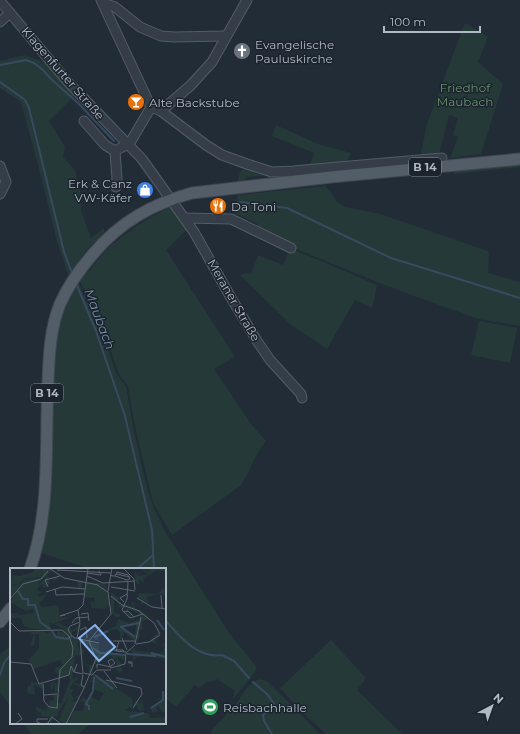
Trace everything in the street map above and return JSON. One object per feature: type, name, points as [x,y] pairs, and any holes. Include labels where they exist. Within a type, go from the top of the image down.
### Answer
[{"type":"main road","name":"B 14","points":[[30,568],[38,545],[44,496],[51,342],[57,312],[78,273],[112,232],[131,219],[170,199],[192,192],[442,165],[520,159]]},
{"type":"main road","points":[[0,622],[10,609]]},
{"type":"street","points":[[161,111],[191,85],[212,62],[247,0]]},
{"type":"street","name":"Klagenfurter Straße","points":[[0,1],[68,82],[142,160],[170,199]]},
{"type":"street","points":[[102,1],[115,7],[140,27],[161,36],[226,36]]},
{"type":"street","points":[[102,1],[151,107],[161,111],[206,145],[222,155],[272,172],[442,158]]},
{"type":"street","points":[[0,22],[10,13]]},
{"type":"street","points":[[115,151],[128,144],[140,127],[151,107]]},
{"type":"street","points":[[84,121],[105,145],[115,151]]},
{"type":"street","points":[[115,151],[117,178],[116,187]]},
{"type":"street","points":[[0,166],[6,182],[0,194]]},
{"type":"street","name":"Meraner Straße","points":[[170,199],[185,218],[207,253],[230,296],[257,341],[270,360],[301,394],[302,398]]},
{"type":"street","points":[[185,218],[231,219],[291,248]]},
{"type":"green space","name":"Friedhof Maubach","points":[[465,23],[488,37],[478,62],[503,84],[481,154],[450,158],[458,137],[453,135],[458,118],[449,115],[439,154],[420,158],[427,124]]},
{"type":"green space","points":[[25,55],[46,63],[74,96],[49,121],[65,147],[63,157],[75,170],[81,194],[81,211],[91,238],[104,228],[104,232],[84,253],[69,277],[56,238],[21,102],[0,88],[0,61]]},
{"type":"green space","points":[[276,125],[318,144],[351,153],[346,164],[309,169],[314,153],[272,136]]},
{"type":"green space","points":[[518,163],[520,167],[454,174],[452,168]]},
{"type":"green space","points":[[247,166],[292,175],[277,177],[272,175],[247,177],[244,180],[238,181],[240,172]]},
{"type":"green space","points":[[325,186],[337,202],[345,207],[380,214],[488,251],[488,273],[520,282],[520,326],[479,319],[377,282],[299,250],[256,229],[258,224],[233,212],[238,195]]},
{"type":"green space","points":[[173,206],[188,228],[166,250],[235,357],[214,369],[251,424],[266,441],[258,452],[240,486],[172,535],[153,503],[134,422],[128,386],[119,374],[92,303],[79,280],[82,275],[90,270],[109,247],[147,219]]},
{"type":"green space","points":[[290,249],[377,285],[372,308],[355,300],[327,349],[290,324],[240,275],[252,272],[258,255],[283,265]]},
{"type":"green space","points":[[78,282],[102,331],[116,373],[126,387],[148,492],[154,509],[166,533],[229,633],[256,666],[254,674],[234,699],[233,697],[235,691],[217,679],[207,682],[199,688],[195,685],[176,707],[167,699],[166,700],[166,568],[87,568],[42,553],[45,532],[55,352],[61,321],[72,291]]},
{"type":"green space","points":[[479,321],[517,328],[510,363],[471,355]]},
{"type":"green space","points":[[331,640],[366,678],[357,690],[402,734],[326,734],[300,710],[280,688]]},
{"type":"green space","points":[[10,647],[10,706],[0,692],[0,654]]},
{"type":"green space","points":[[261,679],[268,682],[320,734],[212,734],[211,731],[234,706],[247,688],[253,682]]},
{"type":"green space","points":[[24,724],[90,724],[78,734],[32,734]]},
{"type":"waterway","points":[[0,65],[26,60],[34,63],[79,104],[114,141]]},
{"type":"waterway","name":"Maubach","points":[[0,82],[25,100],[29,108],[64,252],[72,273]]},
{"type":"waterway","points":[[240,202],[287,208],[391,258],[520,298]]},
{"type":"waterway","name":"Maubach","points":[[76,283],[96,331],[125,416],[152,530],[154,568]]},
{"type":"waterway","name":"Maubach","points":[[138,568],[152,556]]},
{"type":"waterway","points":[[166,621],[183,640],[197,650],[205,654],[222,655],[234,661],[249,678]]},
{"type":"waterway","name":"Maubach","points":[[0,675],[4,663],[10,655]]},
{"type":"waterway","points":[[253,682],[268,695],[274,704],[272,708],[263,715],[264,721],[272,734]]},
{"type":"place","name":"Evangelische Pauluskirche","points":[[242,51]]},
{"type":"place","name":"Alte Backstube","points":[[136,102]]},
{"type":"place","name":"Erk & Canz VW-Käfer","points":[[145,190]]},
{"type":"place","name":"Da Toni","points":[[218,206]]},
{"type":"place","name":"Reisbachhalle","points":[[210,707]]}]
